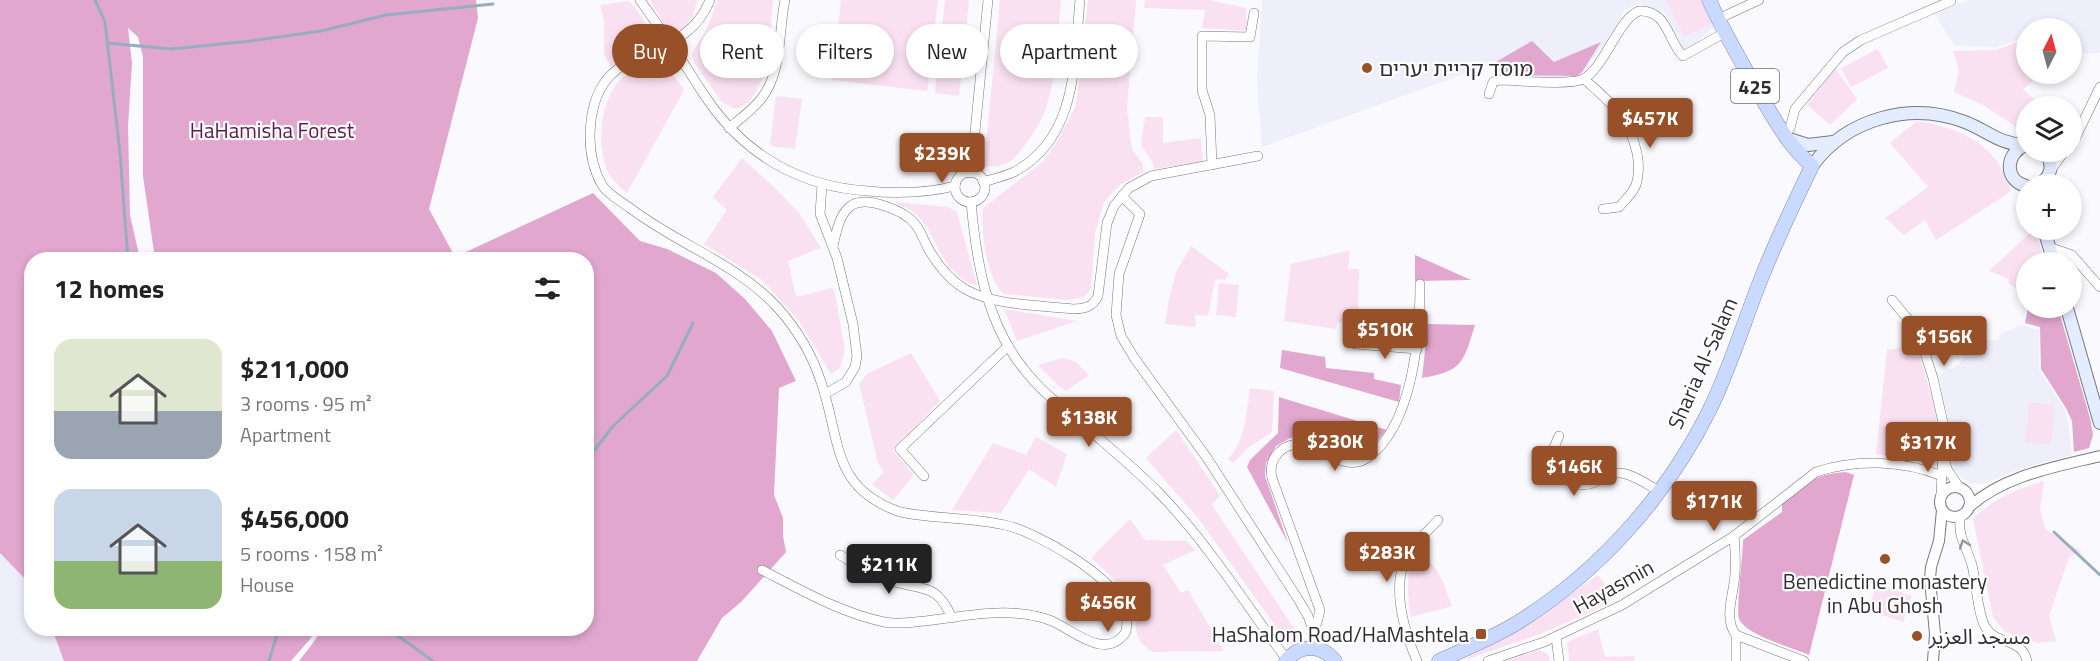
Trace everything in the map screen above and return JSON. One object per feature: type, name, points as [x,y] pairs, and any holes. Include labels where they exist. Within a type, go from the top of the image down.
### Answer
[{"type":"main road","name":"425","points":[[1709,0],[1724,33],[1784,137],[1794,150],[1812,166]]},
{"type":"main road","name":"Sharia Al-Salam","points":[[1439,661],[1515,623],[1575,581],[1618,540],[1659,491],[1685,453],[1710,408],[1763,273],[1812,166],[1834,142],[1869,122],[1913,112],[1943,115],[1966,123],[2001,142],[2016,144]]},
{"type":"main road","name":"Sharia Al-Salam","points":[[1982,131],[2004,156],[2016,180]]},
{"type":"main road","points":[[1784,137],[1792,142],[1808,145],[1834,142]]},
{"type":"main road","points":[[2009,165],[2013,153],[2016,151]]},
{"type":"main road","points":[[2047,240],[2051,252]]},
{"type":"main road","points":[[2070,318],[2100,423]]},
{"type":"main road","points":[[1286,660],[1293,653],[1302,649],[1320,649],[1328,653],[1335,661]]},
{"type":"street","points":[[640,0],[658,24]]},
{"type":"street","points":[[688,32],[702,18],[710,0]]},
{"type":"street","points":[[729,128],[752,108],[768,89],[778,60],[781,21],[786,0]]},
{"type":"street","points":[[969,172],[988,0]]},
{"type":"street","points":[[983,182],[1013,172],[1025,164],[1047,144],[1064,118],[1070,93],[1080,0]]},
{"type":"street","points":[[1718,19],[1759,0]]},
{"type":"street","points":[[1784,137],[1790,128],[1795,109],[1843,51],[1861,40],[1951,1]]},
{"type":"street","points":[[1489,94],[1493,82],[1499,80],[1572,82],[1584,79],[1605,54],[1628,18],[1639,11],[1654,13],[1662,19],[1683,56],[1724,33]]},
{"type":"street","points":[[1212,165],[1210,115],[1202,90],[1203,36],[1250,37],[1254,13]]},
{"type":"street","points":[[688,69],[729,128],[752,149],[776,166],[801,178],[855,190],[884,193],[913,193],[955,186]]},
{"type":"street","points":[[612,74],[599,92],[592,121],[591,137],[596,169],[603,186],[656,228],[725,266],[761,292],[790,323],[813,361],[825,394],[841,460],[852,479],[869,498],[900,512],[920,516],[992,522],[1022,530],[1039,538],[1076,559],[1107,584],[1119,597],[1125,609],[1126,632],[1117,645],[1106,647],[1094,646],[1051,620],[1032,615],[997,613],[903,623],[886,622],[822,601],[762,570]]},
{"type":"street","points":[[1584,79],[1618,110],[1627,123],[1638,158],[1636,186],[1630,195],[1619,207],[1603,208]]},
{"type":"street","points":[[2082,124],[2100,87]]},
{"type":"street","points":[[833,246],[839,224],[852,205],[880,204],[897,210],[915,224],[929,250],[951,279],[966,290],[988,299],[1083,309],[1093,304],[1099,293],[1107,223],[1114,206],[1122,196],[1136,184],[1151,176],[1258,156]]},
{"type":"street","points":[[969,172],[978,175],[983,182],[982,195],[977,200],[970,202],[960,198],[956,193],[955,186],[959,177],[969,172]]},
{"type":"street","points":[[822,184],[820,214],[833,246],[853,324],[857,356],[855,367],[846,382],[825,394]]},
{"type":"street","points":[[1122,196],[1140,214],[1119,274],[1116,315],[1121,336],[1206,458],[1299,599],[1320,649]]},
{"type":"street","points":[[970,202],[976,248],[988,299],[1008,346],[1022,367],[1038,385],[1137,471],[1168,503],[1190,528],[1286,660]]},
{"type":"street","points":[[2049,247],[2072,255],[2100,287]]},
{"type":"street","points":[[1312,627],[1317,623],[1320,610],[1270,469],[1279,452],[1288,446],[1302,443],[1352,463],[1365,459],[1388,435],[1399,416],[1417,349],[1420,284]]},
{"type":"street","points":[[1892,300],[1918,331],[1924,347],[1943,419],[1940,505],[1945,514],[1958,517]]},
{"type":"street","points":[[1355,344],[1417,349]]},
{"type":"street","points":[[924,476],[900,449],[1008,346]]},
{"type":"street","points":[[1559,436],[1551,457],[1551,464],[1555,471],[1566,479],[1581,485],[1589,484],[1619,472],[1659,491]]},
{"type":"street","points":[[1943,452],[1947,469],[1970,500],[1969,507]]},
{"type":"street","points":[[1941,495],[1947,489],[1983,490],[1998,487],[2032,473],[2100,456]]},
{"type":"street","name":"Hayasmin","points":[[1488,661],[1556,636],[1622,605],[1734,536],[1816,472],[1827,468],[1888,463],[1942,476]]},
{"type":"street","points":[[1933,661],[1935,624],[1930,579],[1931,567],[1939,542],[1944,531],[1958,517],[1998,487]]},
{"type":"street","points":[[1939,542],[1942,510]]},
{"type":"street","points":[[1958,517],[1985,628],[1999,639],[2020,648],[2026,655],[2027,661]]},
{"type":"street","points":[[1417,661],[1405,632],[1401,613],[1401,580],[1405,561],[1412,548],[1438,520]]},
{"type":"street","points":[[1734,536],[1736,573],[1730,623],[1736,634],[1736,661]]},
{"type":"street","points":[[840,555],[878,576],[929,590],[942,599],[952,618]]},
{"type":"street","points":[[1736,634],[1803,661]]},
{"type":"street","points":[[1556,636],[1559,661]]},
{"type":"shaded area","points":[[650,0],[697,0],[693,17],[687,24],[663,22]]},
{"type":"shaded area","points":[[718,0],[773,0],[771,24],[709,24]]},
{"type":"shaded area","points":[[841,0],[938,0],[935,24],[906,24],[906,78],[929,78],[927,91],[832,80],[832,78],[894,78],[894,24],[838,24]]},
{"type":"shaded area","points":[[945,0],[969,0],[967,24],[943,24]]},
{"type":"shaded area","points":[[1000,0],[1061,0],[1059,24],[1000,24],[1000,78],[1053,78],[1043,117],[1020,152],[1004,164],[984,166]]},
{"type":"shaded area","points":[[1088,0],[1136,0],[1134,24],[1085,24]]},
{"type":"shaded area","points":[[1145,0],[1209,0],[1246,8],[1247,31],[1202,28],[1205,10],[1144,8]]},
{"type":"shaded area","name":"מוסד קריית יערים","points":[[1262,0],[1705,0],[1717,24],[1688,50],[1684,49],[1664,12],[1638,4],[1624,10],[1618,28],[1578,78],[1501,76],[1492,61],[1450,79],[1262,147],[1257,83]]},
{"type":"shaded area","points":[[1666,0],[1702,0],[1714,22],[1684,37]]},
{"type":"shaded area","points":[[1970,0],[2100,0],[2100,51],[2082,53],[2082,18],[2016,18],[2016,40],[1997,47],[1955,46],[1934,13]]},
{"type":"shaded area","points":[[629,1],[646,24],[612,24],[611,67],[604,54],[604,21],[600,5]]},
{"type":"shaded area","points":[[700,40],[700,71],[692,56]]},
{"type":"shaded area","points":[[2016,43],[2016,84],[2029,84],[2023,89],[2030,96],[2016,96],[2016,127],[1983,105],[1954,92],[1959,71],[1953,51],[1996,50]]},
{"type":"shaded area","points":[[1878,49],[1888,68],[1851,87],[1841,68]]},
{"type":"shaded area","points":[[1835,68],[1857,99],[1830,125],[1807,105]]},
{"type":"shaded area","points":[[622,78],[675,78],[684,90],[627,193],[608,172],[601,137],[604,111],[613,89]]},
{"type":"shaded area","points":[[705,78],[762,78],[755,93],[746,103],[734,109],[722,102]]},
{"type":"shaded area","points":[[936,78],[961,78],[959,96],[935,93]]},
{"type":"shaded area","points":[[1079,78],[1130,78],[1127,108],[1132,149],[1143,164],[1143,172],[1120,185],[1104,202],[1095,233],[1091,289],[1084,297],[1069,300],[1004,294],[993,277],[986,254],[983,208],[1044,161],[1061,135],[1076,105]]},
{"type":"shaded area","points":[[776,96],[802,99],[795,149],[770,146]]},
{"type":"shaded area","points":[[1145,117],[1163,117],[1163,143],[1201,138],[1203,162],[1154,169],[1153,163],[1141,145]]},
{"type":"shaded area","points":[[1917,121],[1950,129],[1979,144],[1998,163],[2011,189],[2007,194],[1936,240],[1925,220],[1904,235],[1885,218],[1928,187],[1890,143]]},
{"type":"shaded area","points":[[742,158],[799,213],[821,248],[788,261],[796,297],[832,288],[835,294],[845,350],[840,368],[831,374],[799,321],[762,280],[704,244],[727,210],[713,197]]},
{"type":"shaded area","points":[[894,202],[948,207],[957,212],[977,285],[966,281],[949,266],[918,216]]},
{"type":"shaded area","points":[[2022,240],[2038,240],[2042,252],[2016,252],[2016,288],[2008,283],[2009,279],[1989,271]]},
{"type":"shaded area","points":[[1191,246],[1229,274],[1225,280],[1215,279],[1208,316],[1195,315],[1196,327],[1165,324],[1176,272]]},
{"type":"shaded area","points":[[1350,250],[1348,269],[1359,269],[1358,325],[1337,322],[1336,329],[1284,321],[1291,264]]},
{"type":"shaded area","points":[[1219,283],[1239,285],[1236,317],[1216,315]]},
{"type":"shaded area","points":[[1004,309],[1077,321],[1017,341]]},
{"type":"shaded area","points":[[2021,325],[2039,330],[2039,370],[2064,408],[2072,455],[2029,466],[1982,484],[1971,483],[1955,470],[1949,423],[1938,375],[1959,365],[1967,350],[1986,340],[1997,340],[2001,334]]},
{"type":"shaded area","points":[[1917,346],[1938,427],[1935,466],[1910,458],[1876,454],[1887,350]]},
{"type":"shaded area","points":[[911,353],[940,401],[893,451],[914,475],[893,500],[872,484],[884,472],[878,463],[859,384],[867,374]]},
{"type":"shaded area","points":[[1063,358],[1075,361],[1089,375],[1066,391],[1038,365]]},
{"type":"shaded area","points":[[1250,388],[1274,391],[1272,432],[1249,447],[1233,463],[1228,459],[1242,435]]},
{"type":"shaded area","points":[[2029,402],[2055,405],[2051,445],[2025,442]]},
{"type":"shaded area","points":[[1176,430],[1220,495],[1212,505],[1297,633],[1297,644],[1292,645],[1280,632],[1198,518],[1146,458]]},
{"type":"shaded area","points":[[1036,437],[1067,454],[1056,487],[1029,469],[1001,513],[952,510],[993,443],[1026,455]]},
{"type":"shaded area","points":[[2044,481],[2040,510],[2046,530],[2082,552],[2069,557],[2049,616],[2056,641],[2038,643],[2004,631],[1993,617],[1973,519],[2006,496]]},
{"type":"shaded area","points":[[1130,519],[1145,540],[1187,541],[1195,550],[1163,565],[1181,593],[1188,590],[1224,651],[1152,652],[1140,641],[1134,611],[1128,596],[1114,579],[1091,558]]},
{"type":"shaded area","points":[[1416,552],[1436,569],[1452,606],[1411,617],[1408,584],[1412,560]]},
{"type":"shaded area","points":[[0,553],[24,578],[24,636],[55,636],[64,661],[0,661]]},
{"type":"shaded area","points":[[1598,575],[1615,597],[1595,610],[1540,634],[1462,661],[1531,621]]},
{"type":"shaded area","points":[[1877,583],[1912,596],[1903,622],[1868,610]]},
{"type":"shaded area","points":[[1598,629],[1605,657],[1634,656],[1635,661],[1569,661],[1567,642]]},
{"type":"shaded area","points":[[1539,650],[1548,654],[1550,661],[1507,661]]},
{"type":"green space","name":"HaHamisha Forest","points":[[0,0],[476,0],[478,18],[429,209],[452,252],[154,252],[143,176],[143,57],[138,37],[128,28],[132,63],[128,126],[130,215],[138,252],[24,252],[24,578],[0,553]]},
{"type":"green space","points":[[1532,41],[1554,62],[1601,42],[1577,76],[1501,75],[1494,63]]},
{"type":"green space","name":"HaHamisha Forest","points":[[593,193],[640,241],[667,249],[716,273],[745,299],[772,331],[796,381],[779,388],[774,495],[783,518],[786,552],[741,602],[722,618],[697,661],[299,661],[318,636],[594,636],[594,252],[466,252]]},
{"type":"green space","points":[[1415,255],[1471,280],[1415,281]]},
{"type":"green space","points":[[2026,318],[2061,318],[2090,418],[2093,435],[2089,448],[2074,452],[2072,421],[2041,369],[2040,327],[2025,323]]},
{"type":"green space","points":[[1428,324],[1475,325],[1464,357],[1454,368],[1422,378]]},
{"type":"green space","points":[[1282,350],[1325,357],[1326,368],[1374,373],[1374,379],[1401,385],[1399,402],[1280,368]]},
{"type":"green space","points":[[1279,397],[1387,430],[1365,453],[1357,457],[1346,455],[1304,435],[1290,438],[1276,446],[1266,463],[1265,476],[1288,543],[1247,467],[1250,460],[1278,433]]},
{"type":"green space","points":[[1846,472],[1854,475],[1809,655],[1760,636],[1743,625],[1739,619],[1743,540],[1782,512],[1782,504],[1811,481],[1825,475]]},
{"type":"green space","points":[[55,636],[312,636],[291,661],[64,661]]},
{"type":"waterway","points":[[95,0],[105,22],[120,153],[127,252]]},
{"type":"waterway","points":[[107,43],[171,49],[251,41],[321,31],[386,15],[493,4]]},
{"type":"waterway","points":[[594,451],[613,426],[667,376],[693,323]]},
{"type":"waterway","points":[[2054,532],[2100,575]]},
{"type":"waterway","points":[[269,661],[277,636]]},
{"type":"waterway","points":[[398,636],[433,661]]},
{"type":"place","name":"מוסד קריית יערים","points":[[1367,68]]},
{"type":"place","name":"Benedictine monastery in Abu Ghosh","points":[[1885,559]]},
{"type":"place","name":"HaShalom Road/HaMashtela","points":[[1481,634]]},
{"type":"place","name":"مسجد العزير","points":[[1917,636]]}]
